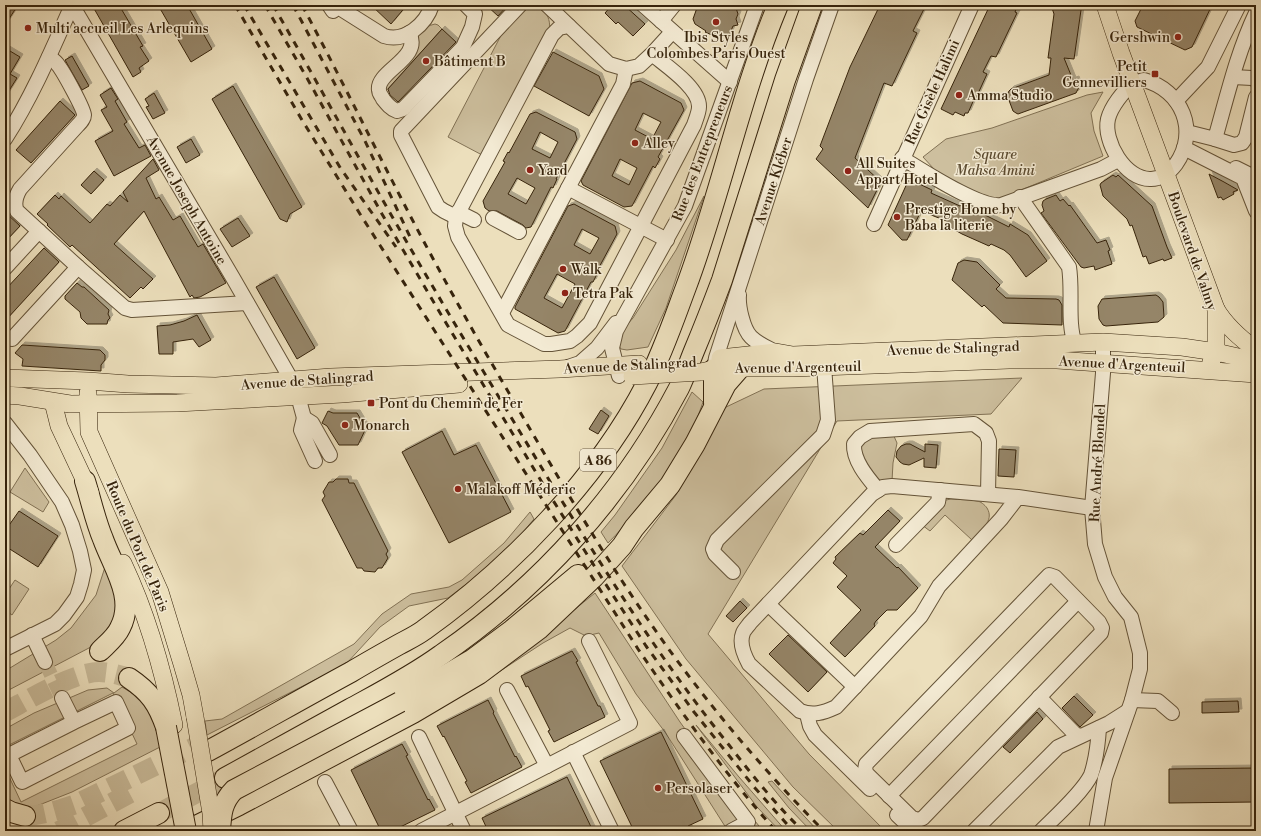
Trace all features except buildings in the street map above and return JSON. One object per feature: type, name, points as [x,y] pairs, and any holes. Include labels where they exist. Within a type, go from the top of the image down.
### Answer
[{"type":"highway","name":"A 86","points":[[214,744],[422,632],[480,586],[538,532],[573,494],[627,418],[647,383],[664,345],[687,285],[754,70],[778,5]]},
{"type":"highway","name":"A 86","points":[[225,778],[405,679],[480,627],[515,597],[584,528],[616,489],[653,434],[679,387],[722,280],[785,80],[812,5]]},
{"type":"highway","points":[[709,365],[714,405]]},
{"type":"highway","points":[[129,678],[138,684],[155,701],[170,726],[186,831],[413,713],[479,674],[539,629],[594,577],[622,546],[634,528],[670,485],[695,444],[726,384],[740,368]]},
{"type":"highway","points":[[85,481],[102,538],[126,595],[126,607],[120,628],[114,638],[100,651]]},
{"type":"highway","points":[[403,701],[468,654],[502,626],[535,595],[569,559],[584,528]]},
{"type":"highway","points":[[220,831],[222,810],[227,797],[234,790],[403,701],[473,659],[512,630],[634,528]]},
{"type":"highway","points":[[5,809],[25,816]]},
{"type":"highway","points":[[124,831],[158,813]]},
{"type":"main road","points":[[1105,5],[1133,84]]},
{"type":"main road","name":"Boulevard de Valmy","points":[[1133,84],[1216,309],[1216,352],[1207,370]]},
{"type":"main road","points":[[1216,309],[1223,320],[1241,340],[1253,364]]},
{"type":"main road","name":"Avenue de Stalingrad","points":[[5,395],[70,404],[177,403],[508,382],[627,370],[709,365],[776,352],[793,355],[1103,342],[1182,347],[1216,352],[1253,364]]},
{"type":"main road","name":"Avenue d'Argenteuil","points":[[709,365],[740,368],[1009,360],[1057,360],[1207,370],[1253,364]]},
{"type":"main road","name":"Avenue de Stalingrad","points":[[5,378],[128,384],[216,386],[331,377],[560,369],[627,370]]},
{"type":"main road","points":[[53,402],[58,394],[88,381]]},
{"type":"main road","name":"Route du Port de Paris","points":[[88,381],[89,432],[160,592],[182,664],[195,717],[211,813],[212,831]]},
{"type":"main road","name":"Route du Port de Paris","points":[[53,402],[59,426],[128,574],[148,626],[165,682],[170,726]]},
{"type":"street","points":[[5,139],[23,110],[72,5]]},
{"type":"street","name":"Avenue Joseph Antoine","points":[[72,5],[292,381],[304,418]]},
{"type":"street","points":[[331,8],[338,7],[373,30],[390,38],[409,33],[426,18],[432,5]]},
{"type":"street","points":[[409,33],[412,42],[409,52],[389,73],[379,88],[380,93],[386,102],[396,111],[403,109],[463,47],[472,27],[475,14],[466,5]]},
{"type":"street","points":[[474,220],[457,214],[444,212],[438,207],[401,135],[401,131],[520,5]]},
{"type":"street","points":[[547,5],[609,64],[626,69],[639,66],[672,32]]},
{"type":"street","points":[[643,5],[730,82]]},
{"type":"street","points":[[661,21],[674,5]]},
{"type":"street","name":"Rue des Entrepreneurs","points":[[627,370],[612,348],[616,331],[685,206],[757,5]]},
{"type":"street","name":"Avenue Kléber","points":[[709,365],[739,286],[806,79],[832,5]]},
{"type":"street","name":"Rue Gisèle Halimi","points":[[874,224],[902,158],[972,5]]},
{"type":"street","points":[[1176,100],[1208,67],[1239,5]]},
{"type":"street","points":[[1215,139],[1231,82],[1249,28],[1256,13]]},
{"type":"street","points":[[569,26],[559,28],[552,35],[457,214],[455,226],[458,237],[508,325],[544,344],[570,341],[578,336],[590,323],[694,125],[700,106],[697,96],[683,80],[652,54]]},
{"type":"street","points":[[49,57],[60,67],[82,107],[84,114],[82,121],[22,186],[15,203],[17,210],[122,306],[132,310],[247,303]]},
{"type":"street","points":[[502,313],[623,84],[626,69]]},
{"type":"street","points":[[1231,82],[1252,78],[1256,80]]},
{"type":"street","points":[[1144,80],[1154,83],[1166,90],[1176,100],[1182,111],[1190,151],[1180,158],[1166,174],[1151,179],[1136,176],[1118,160],[1107,130],[1108,120],[1113,107],[1133,84],[1144,80]]},
{"type":"street","points":[[1187,132],[1234,145],[1242,143],[1246,137],[1256,97]]},
{"type":"street","points":[[1190,151],[1211,157],[1256,178]]},
{"type":"street","points":[[1190,151],[1243,178],[1256,211]]},
{"type":"street","points":[[902,158],[938,180],[990,205],[1001,205],[1101,169],[1118,160]]},
{"type":"street","points":[[568,188],[667,240]]},
{"type":"street","points":[[1020,197],[1069,268],[1071,281],[1072,334],[1075,344]]},
{"type":"street","points":[[493,218],[519,232]]},
{"type":"street","points":[[5,268],[39,231]]},
{"type":"street","points":[[12,339],[78,267]]},
{"type":"street","points":[[739,286],[738,304],[749,334],[760,344],[776,352]]},
{"type":"street","name":"Rue des Entrepreneurs","points":[[560,369],[580,363],[597,348],[635,297]]},
{"type":"street","name":"Rue André Blondel","points":[[1096,831],[1105,778],[1130,706],[1140,670],[1138,646],[1131,618],[1115,597],[1105,578],[1095,544],[1092,508],[1104,362],[1103,342]]},
{"type":"street","points":[[733,572],[712,549],[717,540],[823,435],[828,420],[824,366]]},
{"type":"street","points":[[315,461],[301,430],[304,418],[312,423],[330,455]]},
{"type":"street","points":[[5,423],[30,455],[62,502],[78,544],[84,570],[82,584],[72,607],[55,624],[5,649]]},
{"type":"street","points":[[878,490],[868,478],[855,454],[854,444],[863,434],[870,431],[974,424],[986,433],[989,441],[988,494]]},
{"type":"street","points":[[1018,497],[1001,519],[939,586],[921,616],[836,707],[816,714],[807,714],[800,711],[749,664],[744,656],[742,646],[743,633],[750,623],[872,494],[883,487],[892,486],[1018,497],[1092,508]]},
{"type":"street","points":[[896,545],[938,502],[940,490]]},
{"type":"street","points":[[1049,575],[1055,577],[1100,622],[1102,628],[1101,633],[1039,698],[923,818],[918,820],[912,818],[867,774],[865,770],[866,764],[1049,575]]},
{"type":"street","points":[[889,796],[1078,601]]},
{"type":"street","points":[[768,604],[854,687]]},
{"type":"street","points":[[32,635],[45,662]]},
{"type":"street","points":[[421,831],[630,723],[589,641]]},
{"type":"street","points":[[507,690],[547,766]]},
{"type":"street","points":[[62,698],[74,722]]},
{"type":"street","points":[[1039,698],[1076,734],[1080,736]]},
{"type":"street","points":[[974,831],[1058,746],[1104,726],[1130,706],[1158,701],[1172,714]]},
{"type":"street","points":[[116,702],[128,728],[22,782],[9,755],[74,722],[116,702]]},
{"type":"street","points":[[807,714],[810,726],[815,735],[914,831]]},
{"type":"street","points":[[1041,831],[1085,785],[1091,774],[1097,747],[1104,726]]},
{"type":"street","points":[[684,736],[751,826],[731,831]]},
{"type":"street","points":[[419,737],[464,831]]},
{"type":"street","points":[[573,752],[612,831]]},
{"type":"street","points":[[325,782],[351,831]]},
{"type":"green space","points":[[525,6],[538,8],[546,13],[550,28],[549,35],[484,156],[448,137],[509,20]]},
{"type":"green space","points":[[435,24],[442,29],[384,93],[397,106],[410,93],[411,94],[400,108],[396,109],[388,103],[384,97],[382,89],[383,84],[389,75],[407,60],[411,54],[417,34],[426,27]]},
{"type":"green space","name":"Square Mahsa Amini","points":[[1103,92],[1091,113],[1094,131],[1103,156],[995,201],[944,180],[923,157],[946,139],[992,128],[1087,95]]},
{"type":"green space","points":[[704,196],[666,308],[648,347],[627,350],[621,349],[617,343],[619,334],[633,318],[676,250]]},
{"type":"green space","points":[[1022,378],[991,414],[837,421],[708,634],[809,754],[885,831],[838,831],[793,787],[686,659],[622,566],[676,495],[724,408],[764,389]]},
{"type":"green space","points":[[692,392],[703,402],[686,442],[663,478],[637,512],[608,543],[601,532],[615,515],[662,448]]},
{"type":"green space","points":[[893,434],[897,443],[893,463],[892,481],[879,480],[866,464],[861,448],[862,444],[868,436]]},
{"type":"green space","points":[[25,468],[49,502],[43,512],[10,492]]},
{"type":"green space","points":[[946,500],[978,501],[987,508],[989,517],[986,526],[972,540],[945,515],[930,531],[922,525]]},
{"type":"green space","points":[[530,512],[534,519],[502,557],[448,598],[409,606],[380,627],[346,664],[207,735],[205,721],[222,719],[354,644],[382,614],[411,594],[449,587],[462,580],[504,543]]},
{"type":"green space","points":[[106,564],[122,602],[108,638],[5,692],[5,671],[56,640],[71,628],[96,595]]},
{"type":"green space","points":[[15,580],[29,589],[12,615],[5,610],[5,595]]},
{"type":"green space","points":[[595,593],[680,722],[719,776],[763,831],[728,831],[665,732],[636,694],[599,633],[586,636],[570,628],[543,643],[488,679]]},
{"type":"green space","points":[[122,687],[142,699],[159,730],[162,746],[72,792],[29,809],[5,800],[5,768],[21,802],[137,744],[113,693],[5,747],[5,729],[34,713],[88,690],[107,688],[114,693]]},
{"type":"green space","points":[[696,725],[786,831],[780,831],[757,807]]},
{"type":"green space","points":[[772,781],[818,831],[811,831],[789,808],[768,782]]},
{"type":"tunnel","points":[[45,662],[62,698]]},
{"type":"tunnel","points":[[5,712],[64,681],[89,673],[99,672],[129,678]]},
{"type":"tunnel","points":[[25,816],[51,812],[76,804],[207,741]]},
{"type":"tunnel","points":[[159,813],[225,778]]},
{"type":"tunnel","points":[[59,831],[136,790]]},
{"type":"railway","points":[[235,5],[302,120],[360,214],[638,649],[704,742],[776,831]]},
{"type":"railway","points":[[244,5],[341,169],[396,247]]},
{"type":"railway","points":[[265,5],[382,214],[443,318],[549,494],[605,583],[646,646],[694,712],[755,788],[793,831]]},
{"type":"railway","points":[[273,5],[381,198],[546,475],[611,579],[656,647],[704,713],[764,790],[803,831]]},
{"type":"railway","points":[[293,5],[365,141],[411,239]]},
{"type":"railway","points":[[302,5],[457,302],[486,354],[597,541],[639,607],[685,671],[752,754],[824,831]]},
{"type":"place","name":"Ibis Styles Colombes Paris Ouest","points":[[716,22]]},
{"type":"place","name":"Multi accueil Les Arlequins","points":[[28,28]]},
{"type":"place","name":"Gershwin","points":[[1178,37]]},
{"type":"place","name":"Bâtiment B","points":[[426,61]]},
{"type":"place","name":"Petit Gennevilliers","points":[[1155,74]]},
{"type":"place","name":"Amma Studio","points":[[959,95]]},
{"type":"place","name":"Alley","points":[[635,143]]},
{"type":"place","name":"Yard","points":[[530,170]]},
{"type":"place","name":"All Suites Appart Hotel","points":[[848,171]]},
{"type":"place","name":"Prestige Home by Baba la literie","points":[[897,217]]},
{"type":"place","name":"Walk","points":[[563,269]]},
{"type":"place","name":"Tetra Pak","points":[[565,293]]},
{"type":"place","name":"Pont du Chemin de Fer","points":[[371,403]]},
{"type":"place","name":"Monarch","points":[[345,425]]},
{"type":"place","name":"Malakoff Méderic","points":[[458,489]]},
{"type":"place","name":"Persolaser","points":[[658,788]]}]
